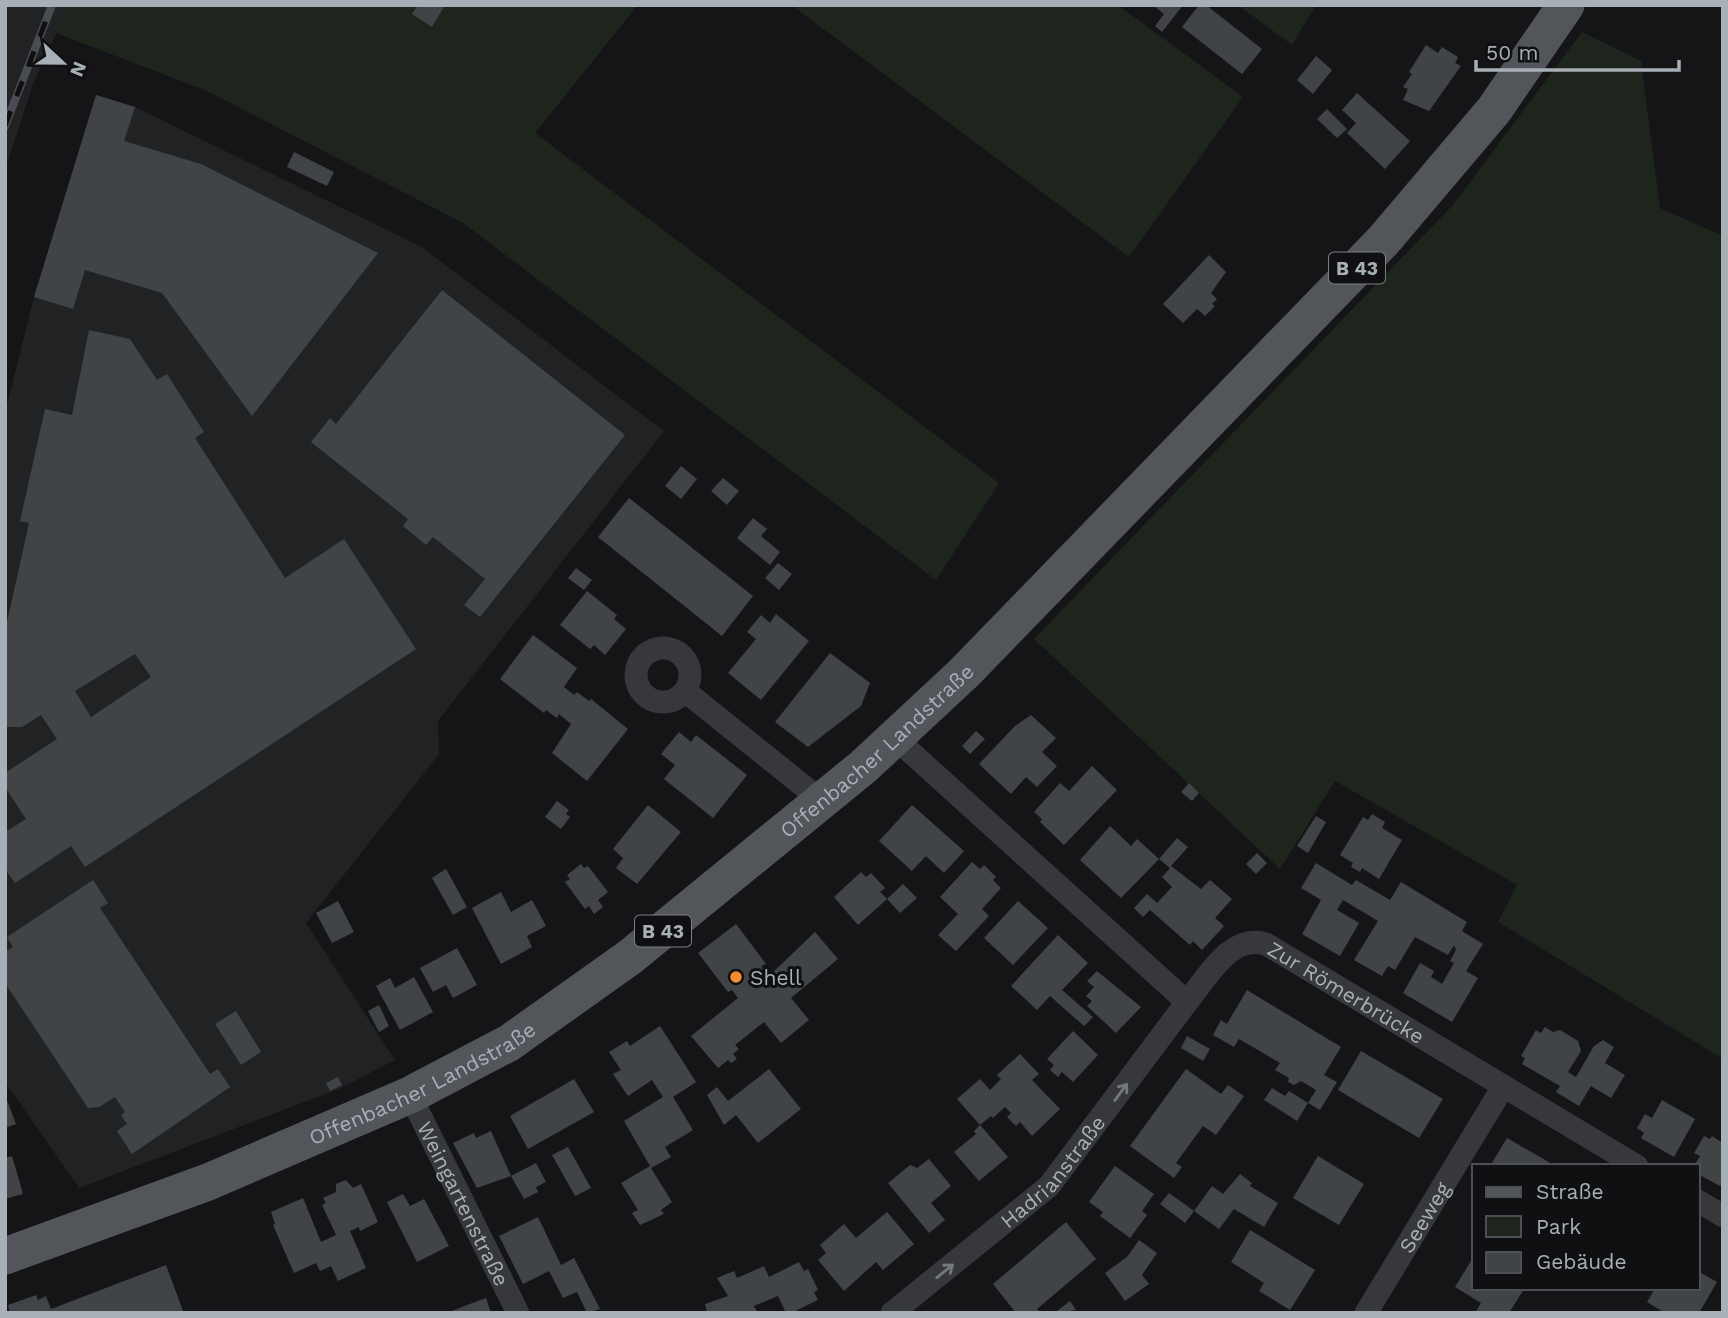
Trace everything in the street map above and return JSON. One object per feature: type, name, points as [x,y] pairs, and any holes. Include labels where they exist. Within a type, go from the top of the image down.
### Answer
[{"type":"main road","name":"Offenbacher Landstraße","points":[[5,1256],[208,1182],[410,1096],[509,1043],[586,990],[822,801],[964,673],[1383,241],[1494,110],[1566,5]]},
{"type":"street","points":[[685,691],[822,801]]},
{"type":"street","points":[[895,738],[1187,1002]]},
{"type":"street","name":"Zur Römerbrücke","points":[[1187,1002],[1231,949],[1239,944],[1258,941],[1274,948],[1634,1164]]},
{"type":"street","name":"Hadrianstraße","points":[[892,1313],[1049,1186],[1187,1002]]},
{"type":"street","name":"Seeweg","points":[[1366,1313],[1503,1087]]},
{"type":"street","name":"Weingartenstraße","points":[[410,1096],[518,1313]]},
{"type":"street","points":[[1700,1202],[1723,1216]]},
{"type":"shaded area","points":[[5,5],[69,5],[33,84],[5,170]]},
{"type":"shaded area","points":[[96,95],[135,107],[422,247],[664,431],[438,721],[439,754],[306,923],[395,1060],[341,1088],[79,1188],[5,1082],[5,413],[34,297]]},
{"type":"green space","points":[[69,5],[638,5],[535,133],[999,483],[936,580],[463,223],[207,91],[56,33]]},
{"type":"green space","points":[[791,5],[1118,5],[1243,97],[1129,257]]},
{"type":"green space","points":[[1238,5],[1316,5],[1292,45]]},
{"type":"green space","points":[[1582,32],[1641,61],[1660,208],[1723,236],[1723,1059],[1498,922],[1517,885],[1335,781],[1280,869],[1034,639],[1452,206]]},
{"type":"building","points":[[418,5],[445,5],[432,27],[412,14]]},
{"type":"building","points":[[1153,5],[1183,5],[1162,32],[1155,26],[1164,14]]},
{"type":"building","points":[[1199,5],[1206,5],[1262,49],[1242,74],[1182,27]]},
{"type":"building","points":[[1426,45],[1438,53],[1442,47],[1458,57],[1455,63],[1461,66],[1429,111],[1403,100],[1408,89],[1403,87],[1412,74],[1409,72]]},
{"type":"building","points":[[1316,56],[1332,70],[1313,94],[1297,80]]},
{"type":"building","points":[[1357,93],[1410,141],[1385,169],[1347,133],[1356,123],[1342,110]]},
{"type":"building","points":[[96,95],[135,107],[124,141],[201,164],[378,253],[252,416],[162,293],[85,270],[73,309],[34,297]]},
{"type":"building","points":[[1327,109],[1347,129],[1337,138],[1317,119]]},
{"type":"building","points":[[294,152],[334,172],[327,186],[287,167]]},
{"type":"building","points":[[1209,255],[1226,272],[1211,293],[1217,299],[1212,304],[1215,306],[1205,316],[1197,309],[1183,323],[1163,304]]},
{"type":"building","points":[[442,290],[625,435],[480,617],[464,605],[485,579],[433,537],[426,545],[403,526],[408,519],[311,442],[330,418],[336,424]]},
{"type":"building","points":[[89,330],[130,339],[157,380],[167,374],[204,432],[195,438],[285,578],[344,539],[416,649],[85,867],[71,846],[15,883],[5,869],[5,832],[26,819],[5,787],[5,773],[57,739],[41,715],[22,727],[5,727],[5,631],[29,523],[20,521],[45,409],[72,415]],"holes":[[[135,654],[151,677],[91,717],[75,691]]]},
{"type":"building","points":[[681,466],[697,479],[681,499],[665,486]]},
{"type":"building","points":[[723,478],[739,491],[727,505],[711,491]]},
{"type":"building","points":[[629,498],[753,596],[722,636],[598,537]]},
{"type":"building","points":[[753,518],[767,529],[761,536],[780,552],[770,565],[737,538]]},
{"type":"building","points":[[778,563],[792,574],[779,590],[765,578]]},
{"type":"building","points":[[576,568],[592,580],[584,590],[568,578]]},
{"type":"building","points":[[587,591],[617,615],[614,619],[626,629],[605,655],[594,645],[590,649],[560,625]]},
{"type":"building","points":[[776,614],[809,641],[761,700],[728,673],[756,639],[747,632],[761,615],[770,623]]},
{"type":"building","points":[[533,635],[577,668],[564,687],[574,695],[577,692],[589,701],[591,699],[628,729],[587,781],[552,753],[571,724],[559,714],[557,718],[546,710],[544,713],[500,679]]},
{"type":"building","points":[[830,653],[870,683],[861,706],[808,747],[775,722]]},
{"type":"building","points":[[1031,715],[1056,738],[1042,752],[1057,766],[1037,787],[1026,777],[1011,794],[979,764],[1015,726]]},
{"type":"building","points":[[976,731],[985,739],[970,754],[962,746]]},
{"type":"building","points":[[679,732],[691,742],[696,735],[747,775],[713,818],[664,779],[675,765],[661,754]]},
{"type":"building","points":[[1092,766],[1117,790],[1064,845],[1040,822],[1042,819],[1034,812],[1060,783],[1069,791]]},
{"type":"building","points":[[1189,783],[1199,793],[1192,801],[1181,792]]},
{"type":"building","points":[[557,801],[569,810],[566,814],[570,817],[561,829],[545,817]]},
{"type":"building","points":[[648,805],[681,832],[637,884],[616,868],[623,858],[613,849]]},
{"type":"building","points":[[912,805],[964,851],[944,873],[926,856],[912,871],[879,841]]},
{"type":"building","points":[[1372,814],[1385,822],[1382,828],[1402,840],[1379,879],[1362,868],[1360,872],[1351,867],[1353,863],[1340,855],[1363,817],[1368,820]]},
{"type":"building","points":[[1316,816],[1326,822],[1308,853],[1297,846]]},
{"type":"building","points":[[1110,826],[1131,846],[1137,839],[1159,859],[1121,898],[1080,860]]},
{"type":"building","points":[[1177,838],[1188,847],[1171,866],[1201,889],[1210,880],[1232,899],[1215,918],[1224,926],[1202,950],[1193,941],[1190,945],[1150,910],[1143,917],[1134,908],[1147,894],[1157,903],[1172,887],[1162,877],[1170,868],[1159,859]]},
{"type":"building","points":[[1257,853],[1267,863],[1256,874],[1246,864]]},
{"type":"building","points":[[972,862],[980,869],[984,865],[996,877],[993,880],[1001,888],[982,909],[989,916],[956,951],[938,935],[958,914],[940,897]]},
{"type":"building","points":[[1316,863],[1352,885],[1356,880],[1390,900],[1401,882],[1467,922],[1462,931],[1483,944],[1466,971],[1478,978],[1452,1022],[1403,993],[1420,963],[1434,971],[1431,977],[1442,984],[1454,963],[1450,961],[1456,950],[1454,945],[1448,955],[1415,937],[1395,970],[1388,966],[1382,976],[1354,960],[1378,921],[1343,900],[1337,910],[1359,923],[1340,956],[1302,934],[1321,900],[1301,888]]},
{"type":"building","points":[[581,864],[584,868],[588,866],[608,892],[598,900],[603,907],[594,914],[589,906],[585,909],[565,882],[570,879],[567,875]]},
{"type":"building","points":[[446,869],[467,907],[453,915],[432,878]]},
{"type":"building","points":[[861,872],[866,877],[871,873],[885,888],[880,892],[887,899],[858,925],[834,897]]},
{"type":"building","points":[[93,880],[108,903],[100,908],[210,1074],[218,1069],[230,1087],[132,1154],[117,1131],[127,1124],[121,1115],[125,1112],[115,1097],[99,1107],[88,1108],[5,983],[5,952],[13,947],[7,937]]},
{"type":"building","points":[[903,884],[917,898],[900,913],[887,899]]},
{"type":"building","points":[[501,892],[511,912],[532,900],[546,926],[527,936],[532,947],[501,964],[472,908]]},
{"type":"building","points":[[338,901],[354,932],[332,943],[316,913]]},
{"type":"building","points":[[1018,901],[1048,928],[1013,965],[984,938]]},
{"type":"building","points":[[736,924],[766,964],[761,966],[769,976],[815,932],[838,959],[791,998],[809,1020],[781,1043],[764,1022],[735,1045],[739,1049],[733,1054],[737,1059],[731,1063],[728,1060],[718,1068],[691,1036],[738,998],[732,990],[728,992],[698,953]]},
{"type":"building","points":[[1058,935],[1088,963],[1062,990],[1093,1017],[1084,1026],[1050,996],[1037,1010],[1011,986]]},
{"type":"building","points":[[457,948],[477,985],[453,998],[446,985],[433,992],[420,968]]},
{"type":"building","points":[[1097,971],[1141,1007],[1116,1033],[1087,1006],[1092,1001],[1086,996],[1094,987],[1087,981]]},
{"type":"building","points":[[414,977],[433,1012],[400,1030],[376,986],[390,978],[395,988]]},
{"type":"building","points":[[1247,990],[1341,1047],[1324,1075],[1337,1082],[1320,1110],[1308,1103],[1316,1090],[1301,1081],[1294,1085],[1288,1082],[1289,1078],[1275,1070],[1280,1063],[1239,1039],[1234,1047],[1213,1035],[1221,1020],[1227,1024]]},
{"type":"building","points":[[379,1005],[389,1026],[379,1032],[368,1011]]},
{"type":"building","points":[[236,1011],[261,1052],[241,1065],[215,1024]]},
{"type":"building","points":[[660,1026],[696,1082],[673,1097],[693,1130],[665,1147],[671,1157],[651,1168],[672,1202],[661,1210],[664,1214],[640,1225],[632,1213],[638,1210],[621,1183],[650,1166],[624,1121],[663,1097],[652,1080],[628,1096],[613,1074],[621,1070],[609,1052],[627,1041],[630,1046]]},
{"type":"building","points":[[1545,1027],[1553,1032],[1560,1030],[1578,1041],[1581,1051],[1568,1072],[1576,1077],[1594,1046],[1603,1040],[1614,1047],[1605,1063],[1625,1075],[1611,1098],[1591,1086],[1579,1106],[1556,1092],[1560,1086],[1522,1064],[1525,1058],[1521,1056],[1536,1030],[1541,1033]]},
{"type":"building","points":[[1073,1031],[1098,1055],[1073,1082],[1062,1072],[1058,1077],[1050,1070],[1054,1065],[1047,1059]]},
{"type":"building","points":[[1187,1036],[1210,1049],[1203,1061],[1181,1048]]},
{"type":"building","points":[[1361,1051],[1443,1099],[1419,1138],[1338,1090]]},
{"type":"building","points":[[1020,1054],[1039,1074],[1032,1080],[1060,1109],[1032,1136],[1020,1122],[1016,1126],[1007,1117],[1011,1113],[1005,1107],[980,1125],[957,1099],[980,1079],[990,1090],[1001,1079],[997,1075]]},
{"type":"building","points":[[769,1069],[801,1109],[758,1143],[736,1115],[724,1125],[707,1095],[717,1087],[728,1101]]},
{"type":"building","points":[[1186,1069],[1221,1094],[1228,1085],[1244,1096],[1216,1135],[1203,1126],[1176,1163],[1182,1167],[1174,1178],[1130,1146]]},
{"type":"building","points":[[338,1077],[342,1085],[330,1091],[326,1083]]},
{"type":"building","points":[[574,1079],[594,1112],[528,1149],[510,1116]]},
{"type":"building","points":[[1272,1088],[1285,1096],[1289,1091],[1308,1103],[1297,1121],[1264,1100]]},
{"type":"building","points":[[5,1095],[16,1124],[5,1128]]},
{"type":"building","points":[[1662,1100],[1695,1119],[1674,1157],[1641,1138],[1644,1133],[1637,1128],[1645,1114],[1652,1118]]},
{"type":"building","points":[[980,1125],[1008,1157],[979,1181],[954,1152],[976,1134],[974,1131]]},
{"type":"building","points":[[491,1131],[511,1176],[477,1188],[453,1143],[474,1133],[476,1138]]},
{"type":"building","points":[[1704,1136],[1710,1139],[1712,1136],[1723,1143],[1723,1181],[1720,1186],[1700,1175],[1700,1164],[1695,1164],[1700,1156],[1694,1153]]},
{"type":"building","points":[[1507,1138],[1552,1164],[1491,1164]]},
{"type":"building","points":[[568,1147],[591,1188],[575,1196],[552,1155]]},
{"type":"building","points":[[12,1156],[23,1194],[5,1199],[5,1158]]},
{"type":"building","points":[[1318,1156],[1364,1184],[1339,1225],[1293,1198]]},
{"type":"building","points":[[929,1159],[951,1186],[931,1203],[945,1220],[929,1233],[888,1183],[910,1165],[917,1168]]},
{"type":"building","points":[[536,1163],[546,1182],[536,1187],[538,1192],[524,1199],[511,1176]]},
{"type":"building","points":[[1115,1166],[1154,1194],[1142,1211],[1147,1215],[1130,1238],[1100,1216],[1103,1212],[1089,1202]]},
{"type":"building","points":[[1240,1174],[1252,1183],[1250,1186],[1278,1203],[1264,1227],[1234,1209],[1219,1229],[1194,1211],[1212,1186],[1223,1194]]},
{"type":"building","points":[[346,1180],[353,1188],[361,1184],[378,1222],[360,1231],[359,1227],[350,1231],[366,1268],[338,1281],[331,1266],[320,1271],[316,1263],[294,1273],[273,1225],[275,1224],[271,1212],[303,1198],[321,1242],[336,1235],[322,1205],[326,1203],[323,1198],[336,1192],[336,1184]]},
{"type":"building","points":[[1169,1193],[1194,1211],[1185,1223],[1160,1204]]},
{"type":"building","points":[[403,1194],[410,1206],[424,1199],[449,1246],[417,1262],[387,1202]]},
{"type":"building","points":[[887,1212],[914,1244],[883,1270],[876,1262],[844,1291],[818,1260],[826,1253],[820,1245],[844,1224],[856,1238]]},
{"type":"building","points":[[538,1217],[561,1265],[574,1258],[600,1309],[587,1313],[577,1292],[563,1298],[549,1271],[523,1284],[499,1236]]},
{"type":"building","points":[[1066,1222],[1096,1259],[1037,1309],[1041,1313],[1016,1313],[993,1284]]},
{"type":"building","points":[[1250,1230],[1315,1270],[1290,1310],[1259,1291],[1264,1283],[1231,1262]]},
{"type":"building","points":[[1139,1240],[1157,1253],[1142,1275],[1149,1284],[1125,1301],[1105,1273],[1127,1257]]},
{"type":"building","points":[[1472,1259],[1472,1290],[1523,1290],[1509,1313],[1475,1313],[1481,1303],[1455,1287]]},
{"type":"building","points":[[799,1262],[804,1271],[808,1269],[818,1290],[814,1292],[818,1300],[791,1313],[786,1313],[778,1296],[754,1306],[758,1313],[707,1313],[705,1304],[728,1296],[717,1278],[734,1271],[737,1278],[764,1266],[769,1277]]},
{"type":"building","points":[[166,1265],[183,1311],[179,1313],[10,1313],[8,1305],[36,1295],[38,1300],[46,1296],[51,1309]]},
{"type":"building","points":[[1700,1272],[1717,1282],[1699,1313],[1665,1313],[1647,1302],[1654,1290],[1700,1290]]},
{"type":"building","points":[[486,1298],[491,1313],[447,1313],[467,1305]]},
{"type":"building","points":[[1070,1301],[1076,1310],[1058,1313],[1057,1311]]},
{"type":"railway","points":[[5,126],[52,5]]},
{"type":"place","name":"Shell","points":[[736,977]]}]
